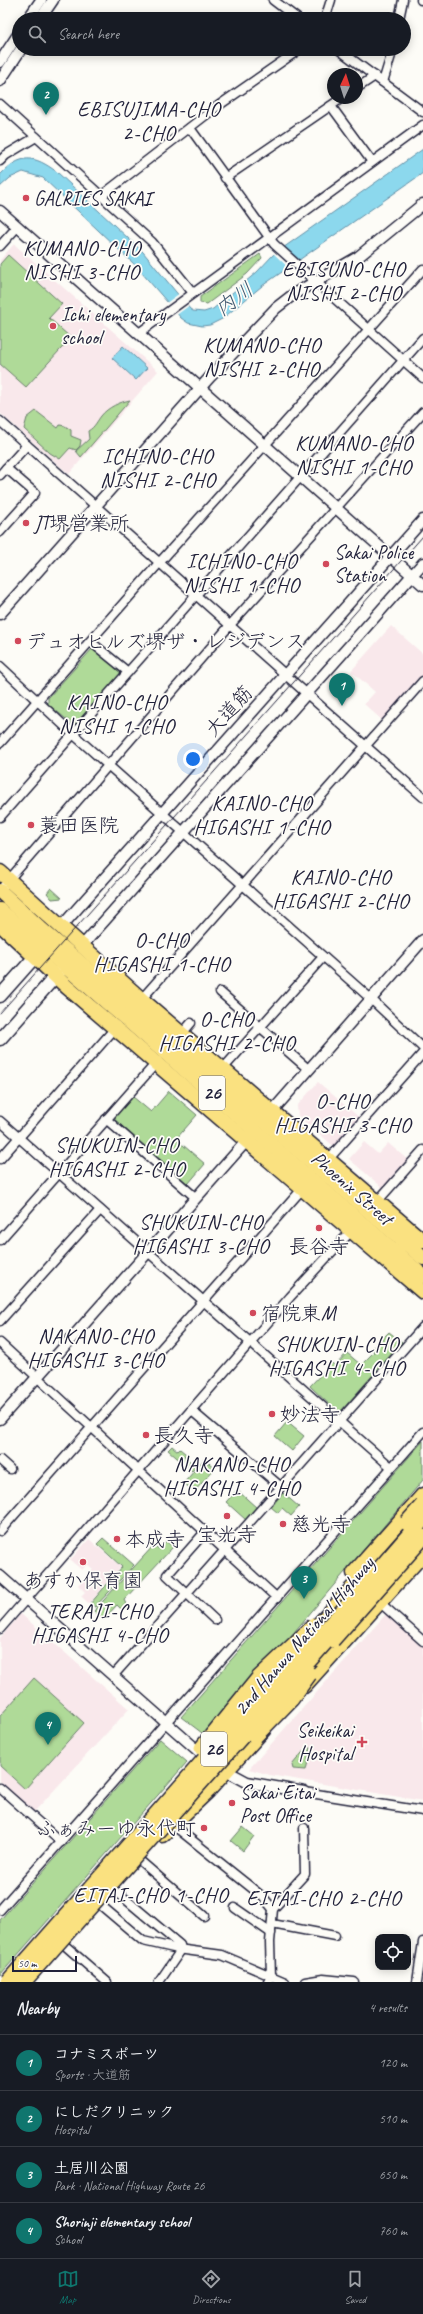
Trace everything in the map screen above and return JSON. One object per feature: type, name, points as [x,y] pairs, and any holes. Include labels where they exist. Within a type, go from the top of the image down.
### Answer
[{"type":"highway","name":"26","points":[[2,883],[61,927],[73,956],[129,1013]]},
{"type":"highway","name":"Phoenix Street","points":[[2,883],[43,948]]},
{"type":"highway","name":"Phoenix Street","points":[[0,910],[43,948],[73,956],[129,1013],[174,1043],[259,1125],[307,1184]]},
{"type":"highway","name":"26","points":[[0,924],[43,948],[56,976],[129,1013],[219,1073],[259,1125],[324,1164]]},
{"type":"highway","name":"Phoenix Street","points":[[324,1164],[364,1216],[423,1276]]},
{"type":"highway","name":"26","points":[[307,1184],[364,1216],[423,1241]]},
{"type":"highway","name":"26","points":[[364,1216],[423,1292]]},
{"type":"highway","name":"Phoenix Street","points":[[364,1216],[423,1258]]},
{"type":"highway","name":"26","points":[[354,1579],[423,1495]]},
{"type":"highway","points":[[130,1844],[176,1781],[259,1678],[332,1608],[423,1504]]},
{"type":"highway","name":"26","points":[[7,1982],[208,1760],[283,1662],[304,1628],[423,1511]]},
{"type":"highway","name":"2nd Hanwa National Highway","points":[[7,1982],[309,1645],[353,1600],[423,1519]]},
{"type":"highway","name":"2nd Hanwa National Highway","points":[[23,1982],[423,1532]]},
{"type":"highway","points":[[115,1880],[181,1814],[291,1699],[346,1622],[423,1537]]},
{"type":"highway","name":"26","points":[[26,1982],[115,1880],[138,1859],[225,1771],[380,1603],[423,1554]]},
{"type":"highway","points":[[208,1760],[322,1641],[350,1634]]},
{"type":"main road","points":[[0,996],[61,927]]},
{"type":"main road","points":[[0,1039],[73,956]]},
{"type":"street","points":[[33,12],[41,0]]},
{"type":"street","points":[[45,12],[53,0]]},
{"type":"street","points":[[273,0],[289,12]]},
{"type":"street","points":[[327,12],[331,0]]},
{"type":"street","points":[[400,12],[403,0]]},
{"type":"street","points":[[0,62],[12,44]]},
{"type":"street","points":[[0,81],[16,56]]},
{"type":"street","points":[[101,196],[214,108],[290,56]]},
{"type":"street","points":[[347,56],[423,112]]},
{"type":"street","points":[[383,82],[391,56]]},
{"type":"street","points":[[363,84],[374,76]]},
{"type":"street","points":[[0,104],[152,242],[191,295]]},
{"type":"street","points":[[226,178],[334,104]]},
{"type":"street","points":[[331,106],[372,162]]},
{"type":"street","points":[[140,333],[168,311],[272,241],[372,162],[423,125]]},
{"type":"street","points":[[190,128],[272,241],[299,268],[423,378]]},
{"type":"street","points":[[0,161],[6,155],[36,137]]},
{"type":"street","points":[[0,614],[200,387],[276,308],[294,294],[358,257],[423,204]]},
{"type":"street","points":[[0,211],[140,333],[423,585]]},
{"type":"street","points":[[0,246],[18,226]]},
{"type":"street","points":[[0,744],[265,444],[423,269]]},
{"type":"street","points":[[0,817],[423,338]]},
{"type":"street","points":[[2,883],[108,765],[231,624],[423,412]]},
{"type":"street","points":[[0,421],[231,624],[423,797]]},
{"type":"street","points":[[0,475],[27,445]]},
{"type":"street","points":[[0,532],[35,493],[6,468]]},
{"type":"street","name":"大道筋","points":[[61,927],[423,520]]},
{"type":"street","points":[[73,956],[423,563]]},
{"type":"street","points":[[91,642],[128,672]]},
{"type":"street","points":[[0,666],[72,734],[323,956],[423,1048]]},
{"type":"street","points":[[0,1159],[423,681]]},
{"type":"street","points":[[0,1419],[423,940]]},
{"type":"street","points":[[219,1073],[323,956]]},
{"type":"street","points":[[220,992],[308,1069]]},
{"type":"street","points":[[0,1240],[174,1043]]},
{"type":"street","points":[[324,1164],[423,1054]]},
{"type":"street","points":[[106,1120],[196,1198]]},
{"type":"street","points":[[0,1121],[391,1467]]},
{"type":"street","points":[[0,1629],[251,1342],[423,1150]]},
{"type":"street","points":[[0,1531],[307,1184]]},
{"type":"street","points":[[0,1321],[100,1210]]},
{"type":"street","points":[[113,1676],[280,1486],[423,1327]]},
{"type":"street","points":[[0,1343],[277,1598]]},
{"type":"street","points":[[192,1411],[280,1486]]},
{"type":"street","points":[[2,1904],[61,1842],[423,1432]]},
{"type":"street","points":[[0,1460],[10,1469]]},
{"type":"street","points":[[205,1532],[167,1575],[215,1620]]},
{"type":"street","points":[[0,1576],[208,1760],[225,1771],[247,1782],[423,1811]]},
{"type":"street","points":[[354,1579],[423,1641]]},
{"type":"street","points":[[0,1788],[61,1842]]},
{"type":"street","points":[[172,1825],[263,1897],[273,1909]]},
{"type":"street","points":[[269,1979],[273,1909],[305,1874],[304,1828]]},
{"type":"street","points":[[138,1859],[204,1916]]},
{"type":"street","points":[[115,1880],[180,1945],[181,1950],[161,1981]]},
{"type":"street","points":[[97,1902],[143,1941],[181,1950],[222,1954],[238,1960],[269,1979],[285,1982]]},
{"type":"street","points":[[235,1908],[271,1933]]},
{"type":"street","points":[[272,1924],[335,1936]]},
{"type":"street","points":[[61,1942],[107,1982]]},
{"type":"street","points":[[417,1982],[423,1942]]},
{"type":"street","points":[[305,1982],[323,1979],[354,1982]]},
{"type":"shaded area","name":"Ichi elementary school","points":[[14,244],[158,371],[69,474],[0,413],[0,260]]},
{"type":"shaded area","points":[[391,626],[423,654],[423,676],[383,721],[364,704],[375,692],[351,671]]},
{"type":"shaded area","points":[[318,1082],[361,1119],[336,1148],[298,1116],[297,1106]]},
{"type":"shaded area","points":[[364,1142],[378,1154],[388,1143],[409,1161],[384,1189],[349,1159]]},
{"type":"shaded area","points":[[89,1539],[121,1567],[89,1604],[81,1596],[85,1592],[78,1585],[93,1569],[87,1564],[82,1570],[70,1560]]},
{"type":"shaded area","points":[[21,1614],[129,1709],[34,1812],[0,1781],[0,1638]]},
{"type":"shaded area","points":[[386,1614],[423,1646],[423,1801],[270,1775],[249,1769]]},
{"type":"green space","points":[[260,254],[262,258],[247,274],[207,304],[200,303],[200,297]]},
{"type":"green space","points":[[8,255],[62,304],[49,318],[71,338],[26,387],[0,364],[0,264]]},
{"type":"green space","points":[[130,400],[81,457],[76,451],[89,439],[88,431],[107,410]]},
{"type":"green space","points":[[36,411],[58,428],[60,425],[71,430],[71,436],[81,440],[80,446],[76,450],[70,448],[60,459],[50,453],[24,429],[27,418]]},
{"type":"green space","points":[[93,648],[122,674],[77,724],[72,724],[48,704],[48,698]]},
{"type":"green space","points":[[51,888],[62,898],[52,899],[47,893]]},
{"type":"green space","points":[[169,1091],[197,1115],[176,1139],[205,1164],[188,1184],[115,1120],[115,1116],[132,1096],[151,1112]]},
{"type":"green space","points":[[389,1332],[402,1342],[340,1412],[337,1412],[310,1386],[332,1363],[335,1366],[347,1353],[361,1365],[374,1352],[372,1349]]},
{"type":"green space","points":[[287,1422],[304,1436],[292,1451],[275,1436]]},
{"type":"green space","points":[[423,1441],[423,1480],[206,1736],[181,1717]]},
{"type":"green space","points":[[172,1446],[178,1451],[180,1449],[186,1454],[184,1456],[196,1467],[192,1471],[168,1450]]},
{"type":"green space","points":[[204,1459],[215,1468],[194,1492],[184,1483]]},
{"type":"green space","points":[[237,1490],[257,1508],[246,1520],[226,1502]]},
{"type":"green space","points":[[283,1493],[299,1507],[291,1516],[282,1508],[278,1513],[271,1507]]},
{"type":"green space","points":[[103,1538],[134,1565],[95,1607],[90,1604],[122,1567],[97,1544]]},
{"type":"green space","points":[[166,1541],[173,1547],[124,1600],[126,1604],[121,1609],[117,1605],[103,1620],[94,1611],[154,1545],[159,1549]]},
{"type":"green space","points":[[34,1678],[84,1723],[25,1789],[0,1766],[0,1716]]},
{"type":"green space","points":[[160,1739],[187,1762],[0,1975],[0,1920]]},
{"type":"green space","points":[[307,1747],[311,1748],[306,1770],[293,1769],[292,1765]]},
{"type":"green space","points":[[243,1827],[254,1836],[243,1851],[231,1841]]},
{"type":"water","name":"内川","points":[[423,149],[423,173],[262,286],[222,319],[210,325],[202,326],[188,323],[181,318],[135,265],[43,178],[23,172],[10,178],[0,187],[0,175],[21,160],[34,160],[49,166],[143,252],[190,309],[193,311],[204,312],[213,309],[257,272],[273,255]]},
{"type":"water","points":[[123,346],[147,368],[136,380],[112,358]]},
{"type":"pier","points":[[283,246],[300,262],[291,270],[273,253]]},
{"type":"pier","points":[[180,293],[190,305],[175,316],[165,304]]},
{"type":"tram line","points":[[0,1013],[423,536]]},
{"type":"place","name":"にしだクリニック","points":[[46,115]]},
{"type":"place","name":"GALRIES SAKAI","points":[[26,198]]},
{"type":"place","name":"Ichi elementary school","points":[[53,326]]},
{"type":"place","name":"JT堺営業所","points":[[26,523]]},
{"type":"place","name":"Sakai Police Station","points":[[326,564]]},
{"type":"place","name":"デュオヒルズ堺ザ・レジデンス","points":[[18,641]]},
{"type":"place","name":"コナミスポーツ","points":[[342,706]]},
{"type":"place","name":"蓑田医院","points":[[31,825]]},
{"type":"place","name":"長谷寺","points":[[319,1228]]},
{"type":"place","name":"宿院東M","points":[[253,1313]]},
{"type":"place","name":"妙法寺","points":[[272,1414]]},
{"type":"place","name":"長久寺","points":[[146,1435]]},
{"type":"place","name":"宝光寺","points":[[227,1516]]},
{"type":"place","name":"慈光寺","points":[[283,1524]]},
{"type":"place","name":"本成寺","points":[[117,1539]]},
{"type":"place","name":"あすか保育園","points":[[83,1562]]},
{"type":"place","name":"土居川公園","points":[[304,1599]]},
{"type":"place","name":"Seikeikai Hospital","points":[[362,1742]]},
{"type":"place","name":"Shorinji elementary school","points":[[48,1745]]},
{"type":"place","name":"Sakai Eitai Post Office","points":[[232,1803]]},
{"type":"place","name":"ふぁみーゆ永代町","points":[[204,1828]]},
{"type":"district","name":"EBISUJIMA-CHO 2-CHO","points":[[149,121]]},
{"type":"district","name":"KUMANO-CHO NISHI 3-CHO","points":[[82,260]]},
{"type":"district","name":"EBISUNO-CHO NISHI 2-CHO","points":[[344,281]]},
{"type":"district","name":"KUMANO-CHO NISHI 2-CHO","points":[[262,357]]},
{"type":"district","name":"KUMANO-CHO NISHI 1-CHO","points":[[354,455]]},
{"type":"district","name":"ICHINO-CHO NISHI 2-CHO","points":[[158,468]]},
{"type":"district","name":"ICHINO-CHO NISHI 1-CHO","points":[[242,573]]},
{"type":"district","name":"KAINO-CHO NISHI 1-CHO","points":[[117,714]]},
{"type":"district","name":"KAINO-CHO HIGASHI 1-CHO","points":[[262,815]]},
{"type":"district","name":"KAINO-CHO HIGASHI 2-CHO","points":[[341,889]]},
{"type":"district","name":"O-CHO HIGASHI 1-CHO","points":[[162,952]]},
{"type":"district","name":"O-CHO HIGASHI 2-CHO","points":[[227,1031]]},
{"type":"district","name":"O-CHO HIGASHI 3-CHO","points":[[343,1113]]},
{"type":"district","name":"SHUKUIN-CHO HIGASHI 2-CHO","points":[[117,1157]]},
{"type":"district","name":"SHUKUIN-CHO HIGASHI 3-CHO","points":[[201,1234]]},
{"type":"district","name":"NAKANO-CHO HIGASHI 3-CHO","points":[[96,1348]]},
{"type":"district","name":"SHUKUIN-CHO HIGASHI 4-CHO","points":[[337,1356]]},
{"type":"district","name":"NAKANO-CHO HIGASHI 4-CHO","points":[[232,1476]]},
{"type":"district","name":"TERAJI-CHO HIGASHI 4-CHO","points":[[100,1623]]},
{"type":"district","name":"EITAI-CHO 1-CHO","points":[[151,1895]]},
{"type":"district","name":"EITAI-CHO 2-CHO","points":[[324,1898]]}]
